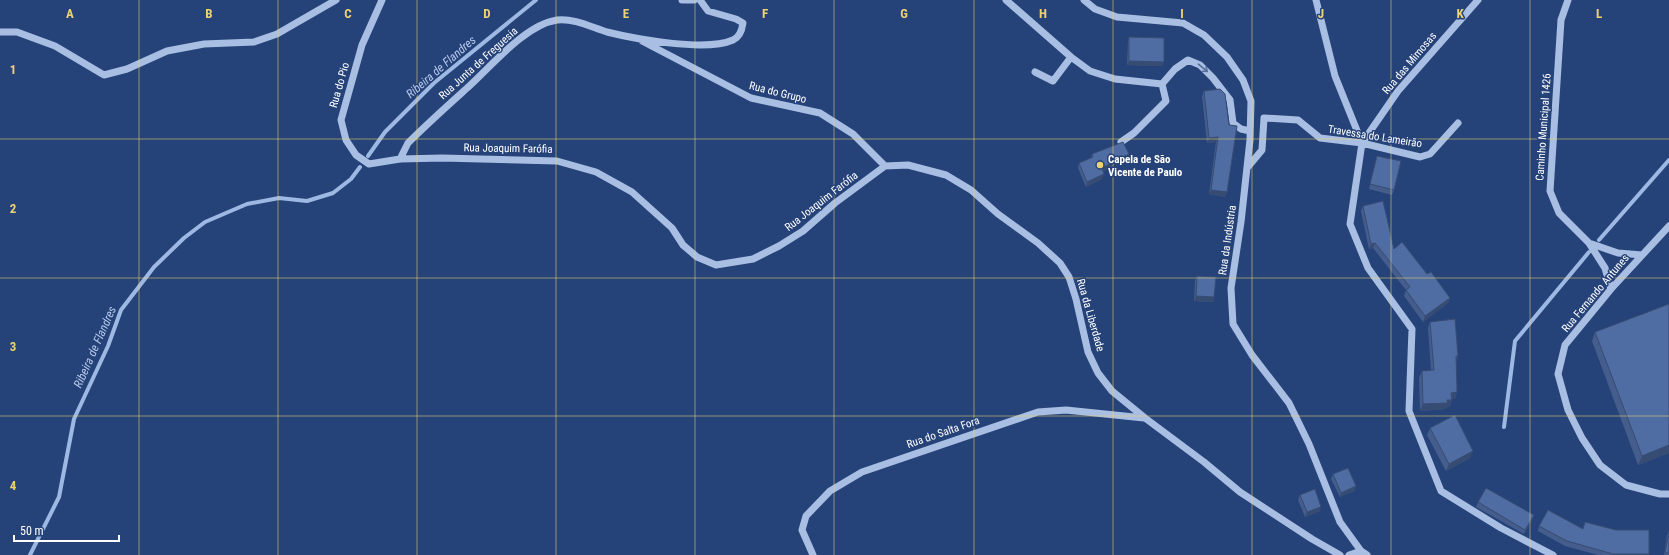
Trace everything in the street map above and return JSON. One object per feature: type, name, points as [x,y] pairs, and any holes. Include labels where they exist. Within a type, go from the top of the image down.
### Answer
[{"type":"street","points":[[0,32],[17,32],[55,46],[104,75],[127,69],[167,51],[204,44],[254,42],[277,34],[336,0]]},
{"type":"street","name":"Rua do Pio","points":[[382,0],[362,45],[341,120],[346,140],[356,155],[369,164],[400,159]]},
{"type":"street","points":[[682,0],[694,0]]},
{"type":"street","name":"Rua Junta de Freguesia","points":[[400,159],[408,143],[436,114],[466,89],[508,48],[534,29],[557,20],[581,22],[606,31],[672,44],[720,44],[734,40],[742,31],[743,23],[736,19],[708,11],[700,0]]},
{"type":"street","points":[[1006,0],[1071,57],[1090,71],[1115,79],[1162,84]]},
{"type":"street","name":"Rua da Indústria","points":[[1084,0],[1095,9],[1117,16],[1183,23],[1204,35],[1227,57],[1246,86],[1251,101],[1250,131],[1241,222],[1231,288],[1232,324],[1252,355],[1289,403],[1310,444],[1340,522],[1364,553]]},
{"type":"street","points":[[1316,0],[1335,76],[1362,143],[1350,224],[1368,268],[1412,328],[1409,411],[1441,491],[1501,528],[1553,555]]},
{"type":"street","name":"Rua das Mimosas","points":[[1362,143],[1398,91],[1478,0]]},
{"type":"street","name":"Caminho Municipal 1426","points":[[1568,0],[1561,20],[1550,191],[1559,213],[1589,243],[1605,268],[1611,289]]},
{"type":"street","name":"Rua do Grupo","points":[[636,38],[751,98],[820,113],[852,134],[885,166]]},
{"type":"street","points":[[1035,72],[1053,81],[1071,57]]},
{"type":"street","points":[[1162,84],[1174,69],[1188,60],[1200,65],[1214,78],[1230,100],[1233,123],[1241,129],[1250,131]]},
{"type":"street","points":[[1121,142],[1134,133],[1166,101],[1162,84]]},
{"type":"street","name":"Travessa do Lameirão","points":[[1247,168],[1262,150],[1264,118],[1298,120],[1320,138],[1362,143],[1420,157],[1430,154],[1458,123]]},
{"type":"street","name":"Rua Joaquim Farófia","points":[[400,159],[485,158],[557,161],[596,172],[632,192],[672,228],[683,245],[697,257],[716,266],[753,259],[779,246],[803,231],[835,203],[885,166]]},
{"type":"street","name":"Rua da Liberdade","points":[[885,166],[908,165],[946,175],[971,190],[998,214],[1038,243],[1060,263],[1069,277],[1076,299],[1088,352],[1098,373],[1112,391],[1145,418],[1204,462],[1240,492],[1312,539],[1340,555]]},
{"type":"street","name":"Rua Fernando Antunes","points":[[1669,226],[1611,289],[1565,345],[1558,374],[1568,410],[1582,438],[1600,465],[1626,485],[1660,494],[1669,494]]},
{"type":"street","name":"Caminho Municipal 1426","points":[[1589,243],[1618,254],[1642,254]]},
{"type":"street","name":"Rua do Salta Fora","points":[[813,555],[802,530],[806,516],[830,491],[862,472],[1038,412],[1066,410],[1145,418]]},
{"type":"street","points":[[1349,555],[1364,553]]},
{"type":"building","points":[[1129,37],[1164,38],[1164,62],[1129,61]]},
{"type":"building","points":[[1220,89],[1225,94],[1229,125],[1237,126],[1227,192],[1211,190],[1218,137],[1209,138],[1204,91]]},
{"type":"building","name":"Capela de São Vicente de Paulo","points":[[1123,142],[1129,154],[1102,168],[1104,174],[1087,182],[1079,163],[1093,157],[1092,154]]},
{"type":"building","points":[[1377,156],[1401,161],[1394,190],[1370,184]]},
{"type":"building","points":[[1383,201],[1394,249],[1402,242],[1427,274],[1431,272],[1450,298],[1425,316],[1406,290],[1410,287],[1375,243],[1371,244],[1363,206]]},
{"type":"building","points":[[1197,276],[1216,277],[1214,297],[1196,296]]},
{"type":"building","points":[[1669,304],[1669,445],[1642,456],[1595,332]]},
{"type":"building","points":[[1455,319],[1458,356],[1456,356],[1457,392],[1451,393],[1452,400],[1447,400],[1448,403],[1423,404],[1422,371],[1434,370],[1430,322]]},
{"type":"building","points":[[1455,415],[1473,451],[1449,464],[1430,428]]},
{"type":"building","points":[[1348,468],[1356,486],[1341,493],[1333,474]]},
{"type":"building","points":[[1486,488],[1534,515],[1525,530],[1478,502]]},
{"type":"building","points":[[1315,489],[1321,507],[1307,512],[1300,495]]},
{"type":"building","points":[[1548,510],[1583,529],[1585,522],[1616,530],[1649,530],[1649,554],[1613,554],[1567,541],[1539,526]]},
{"type":"building","points":[[1669,532],[1669,553],[1665,553]]},
{"type":"waterway","name":"Ribeira de Flandres","points":[[368,156],[385,132],[434,83],[536,0]]},
{"type":"waterway","points":[[1599,240],[1669,160]]},
{"type":"waterway","name":"Ribeira de Flandres","points":[[30,555],[59,497],[74,419],[108,346],[121,310],[154,267],[184,238],[205,222],[247,204],[279,198],[307,201],[333,193],[351,179],[360,167]]},
{"type":"waterway","points":[[1504,427],[1515,341],[1589,252]]},
{"type":"place","name":"Capela de São Vicente de Paulo","points":[[1100,165]]}]
